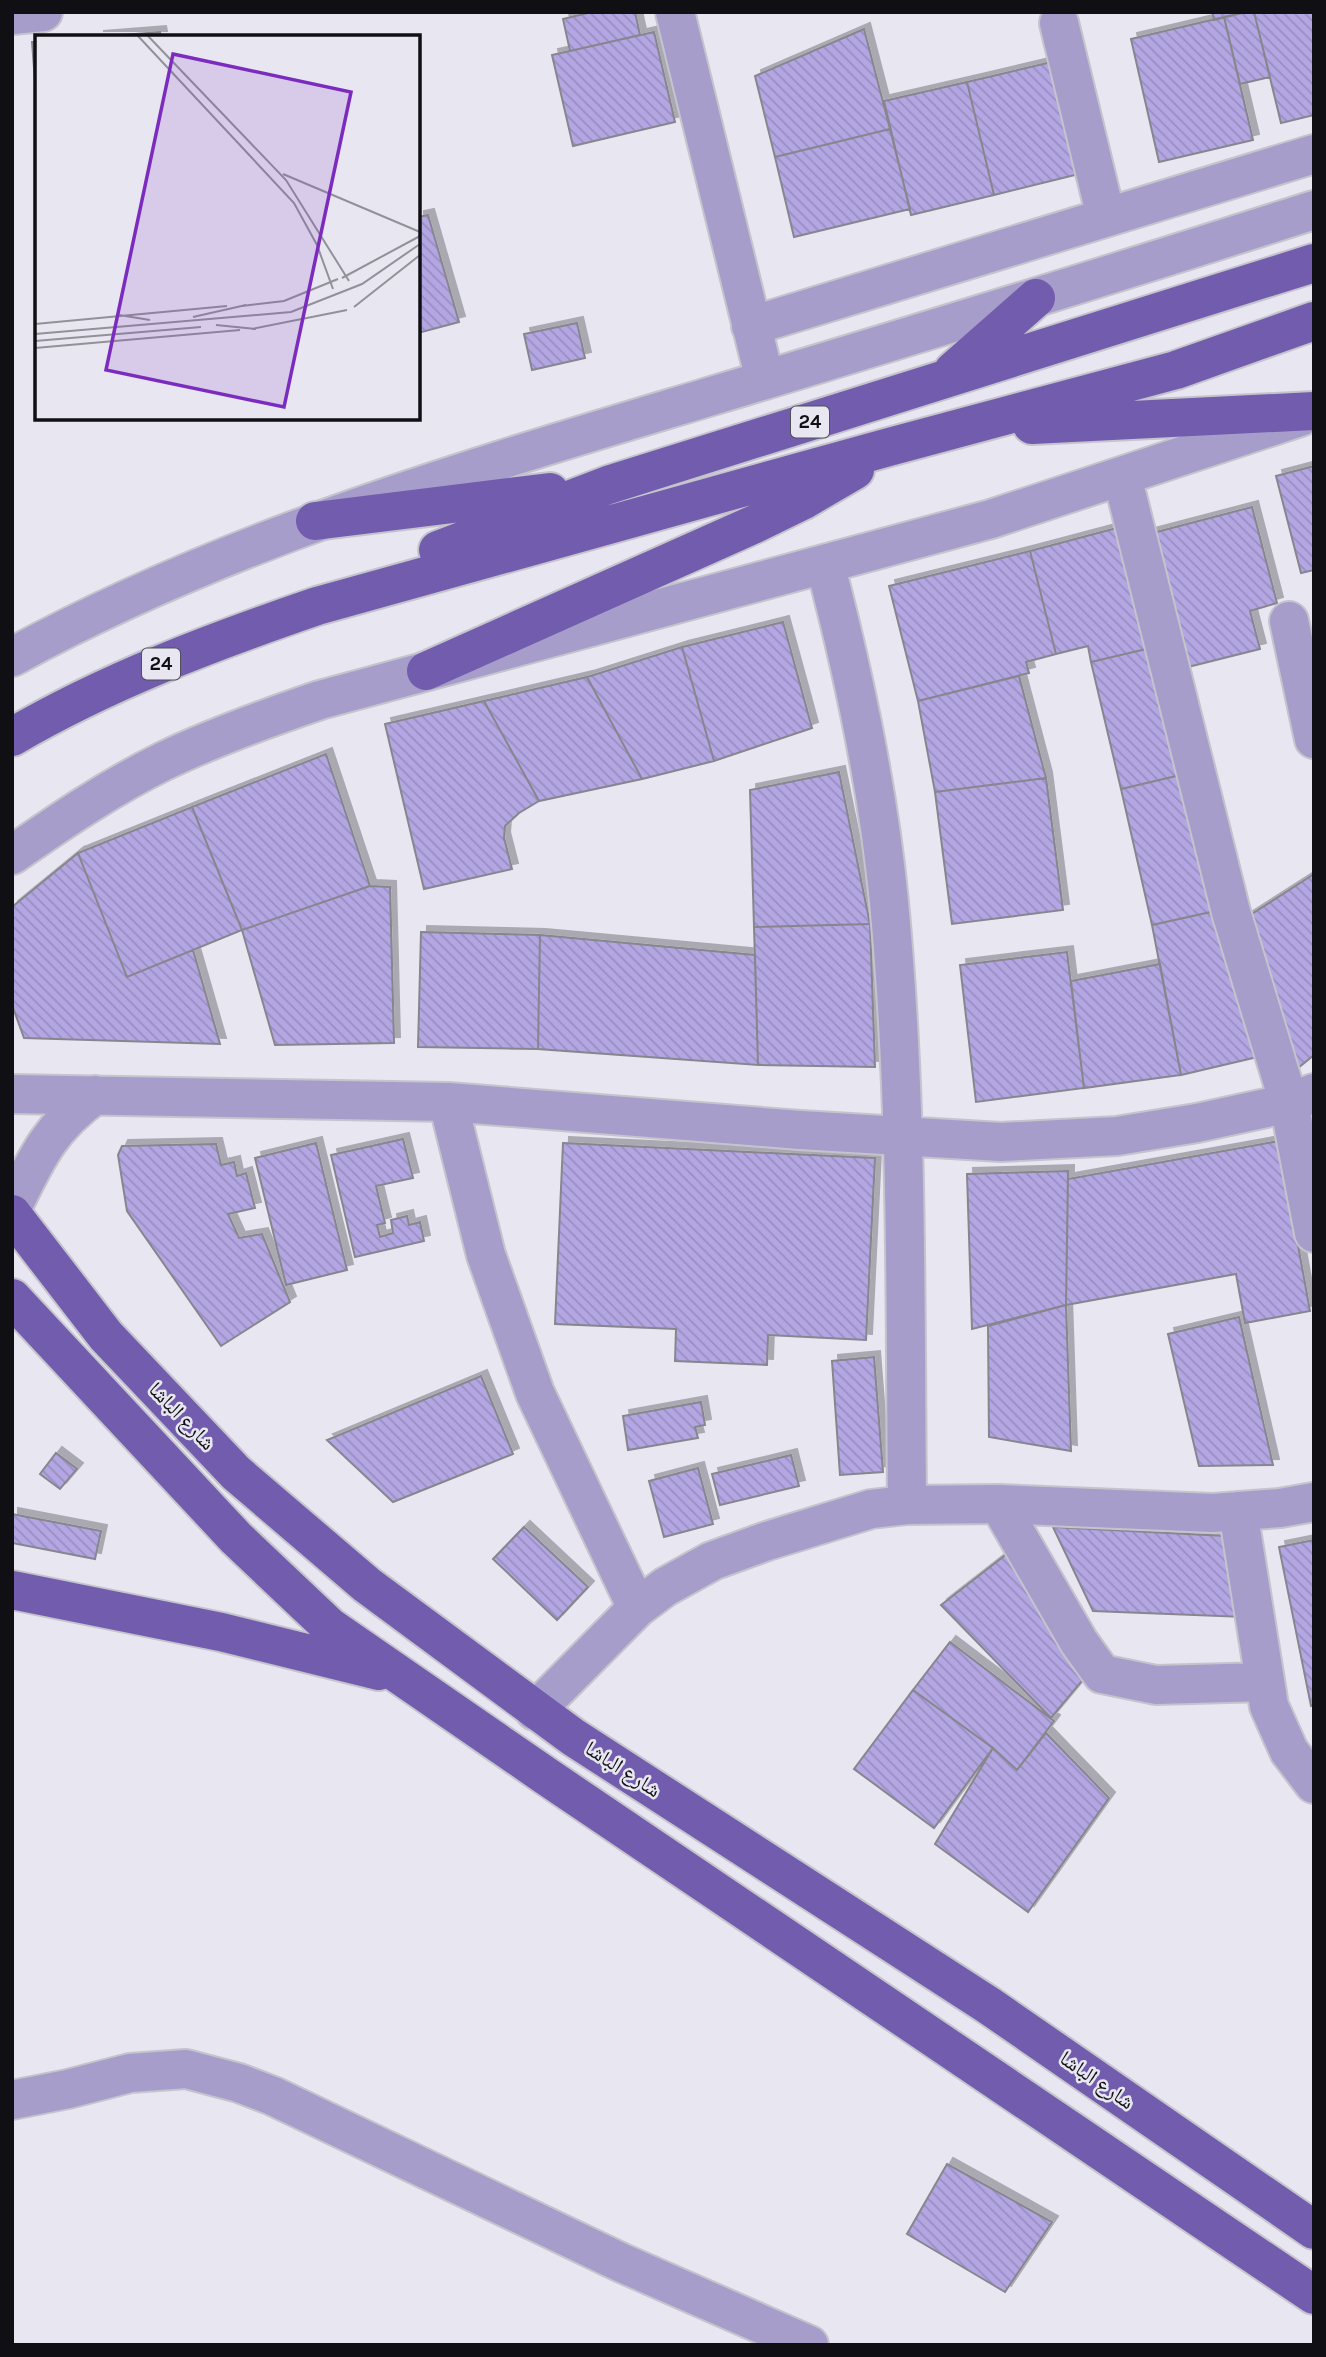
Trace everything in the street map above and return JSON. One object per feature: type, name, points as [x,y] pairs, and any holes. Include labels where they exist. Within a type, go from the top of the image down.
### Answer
[{"type":"main road","name":"24","points":[[317,606],[444,548],[608,485],[1314,262]]},
{"type":"main road","points":[[941,381],[1036,298]]},
{"type":"main road","name":"24","points":[[12,737],[93,694],[166,661],[317,606],[1176,370],[1314,321]]},
{"type":"main road","points":[[949,431],[1314,411]]},
{"type":"main road","points":[[426,671],[757,523],[802,501],[889,447]]},
{"type":"main road","points":[[315,521],[608,485]]},
{"type":"main road","name":"شارع الباشا","points":[[12,1214],[106,1336],[236,1473],[368,1585],[573,1738],[988,2005],[1314,2230]]},
{"type":"main road","points":[[12,1297],[236,1538],[330,1627],[1314,2295]]},
{"type":"main road","points":[[12,1590],[221,1632],[405,1677]]},
{"type":"main road","points":[[546,1776],[573,1738]]},
{"type":"street","points":[[12,15],[43,12]]},
{"type":"street","points":[[675,12],[765,380]]},
{"type":"street","points":[[1059,23],[1106,217]]},
{"type":"street","points":[[751,326],[1314,154]]},
{"type":"street","points":[[12,657],[159,586],[315,521],[522,453],[1036,298],[1314,210]]},
{"type":"street","points":[[12,855],[90,803],[153,768],[240,728],[320,700],[991,520],[1314,411]]},
{"type":"street","points":[[1122,476],[1231,912],[1301,1098],[1314,1233]]},
{"type":"street","points":[[825,564],[847,647],[878,816],[889,902],[903,1135],[907,1505]]},
{"type":"street","points":[[1289,621],[1314,739]]},
{"type":"street","points":[[12,1094],[448,1102],[800,1130],[1001,1142],[1090,1138],[1197,1123],[1301,1098]]},
{"type":"street","points":[[12,1208],[39,1152],[54,1130],[94,1095]]},
{"type":"street","points":[[448,1102],[486,1255],[535,1393],[637,1608]]},
{"type":"street","points":[[535,1711],[637,1608],[665,1587],[712,1562],[827,1521],[871,1509],[907,1505],[999,1504],[1213,1513],[1314,1502]]},
{"type":"street","points":[[999,1504],[1079,1642],[1102,1674],[1156,1685],[1264,1682]]},
{"type":"street","points":[[1238,1511],[1269,1706],[1289,1751],[1314,1784]]},
{"type":"street","points":[[12,2100],[130,2073],[186,2069],[239,2083],[273,2096],[622,2263],[809,2345]]},
{"type":"building","points":[[592,12],[635,12],[640,35],[570,51],[563,19]]},
{"type":"building","points":[[1212,12],[1246,12],[1214,20]]},
{"type":"building","points":[[1254,12],[1270,77],[1240,84],[1224,17]]},
{"type":"building","points":[[1254,12],[1314,12],[1314,115],[1281,123]]},
{"type":"building","points":[[1224,17],[1253,140],[1159,162],[1131,39]]},
{"type":"building","points":[[864,29],[890,129],[775,157],[755,76]]},
{"type":"building","points":[[160,32],[161,35],[122,35]]},
{"type":"building","points":[[654,32],[675,122],[573,146],[552,55]]},
{"type":"building","points":[[32,42],[35,42],[35,82]]},
{"type":"building","points":[[1056,61],[1083,173],[994,195],[967,82]]},
{"type":"building","points":[[967,82],[994,195],[911,215],[884,101]]},
{"type":"building","points":[[890,129],[910,209],[794,237],[775,157]]},
{"type":"building","points":[[428,215],[459,322],[420,332],[420,217]]},
{"type":"building","points":[[577,323],[585,358],[532,370],[524,334]]},
{"type":"building","points":[[1314,466],[1314,570],[1301,573],[1276,476]]},
{"type":"building","points":[[1252,507],[1277,603],[1250,611],[1260,649],[1180,669],[1145,535]]},
{"type":"building","points":[[1128,525],[1159,646],[1091,662],[1088,646],[1056,654],[1030,551]]},
{"type":"building","points":[[1030,551],[1056,654],[1026,662],[1029,673],[918,701],[889,586]]},
{"type":"building","points":[[783,622],[812,728],[714,761],[682,647]]},
{"type":"building","points":[[1159,646],[1189,773],[1121,789],[1091,662]]},
{"type":"building","points":[[682,647],[714,761],[642,779],[587,677]]},
{"type":"building","points":[[1019,676],[1046,778],[935,792],[918,701]]},
{"type":"building","points":[[587,677],[642,779],[539,801],[484,701]]},
{"type":"building","points":[[484,701],[539,801],[519,813],[505,826],[504,838],[512,869],[424,889],[385,724]]},
{"type":"building","points":[[326,754],[370,886],[242,930],[192,807]]},
{"type":"building","points":[[839,772],[870,924],[754,927],[750,790]]},
{"type":"building","points":[[1189,773],[1220,910],[1152,925],[1121,789]]},
{"type":"building","points":[[1046,778],[1063,910],[952,924],[935,792]]},
{"type":"building","points":[[192,807],[242,930],[127,977],[78,853]]},
{"type":"building","points":[[78,853],[127,977],[193,950],[220,1044],[24,1038],[12,1005],[12,907]]},
{"type":"building","points":[[1314,874],[1314,1055],[1298,1068],[1244,919]]},
{"type":"building","points":[[370,886],[390,887],[394,1043],[275,1045],[242,930]]},
{"type":"building","points":[[1220,910],[1266,1055],[1181,1075],[1152,925]]},
{"type":"building","points":[[870,924],[875,1067],[758,1065],[754,927]]},
{"type":"building","points":[[421,932],[540,935],[538,1049],[418,1047]]},
{"type":"building","points":[[540,935],[755,955],[758,1065],[538,1049]]},
{"type":"building","points":[[1067,952],[1084,1088],[976,1102],[960,965]]},
{"type":"building","points":[[1160,964],[1181,1075],[1084,1088],[1071,981]]},
{"type":"building","points":[[403,1139],[413,1178],[376,1186],[385,1223],[377,1225],[380,1237],[393,1233],[391,1220],[407,1216],[409,1225],[420,1222],[424,1241],[355,1257],[331,1155]]},
{"type":"building","points":[[1279,1141],[1310,1311],[1245,1323],[1236,1274],[1066,1305],[1068,1179]]},
{"type":"building","points":[[316,1143],[347,1270],[286,1285],[255,1158]]},
{"type":"building","points":[[563,1143],[875,1158],[866,1340],[768,1335],[767,1365],[675,1361],[676,1329],[555,1324]]},
{"type":"building","points":[[216,1144],[221,1165],[234,1162],[237,1176],[246,1173],[255,1208],[228,1214],[239,1238],[262,1234],[290,1302],[221,1346],[127,1211],[118,1155],[122,1146]]},
{"type":"building","points":[[1068,1171],[1066,1305],[972,1329],[967,1174]]},
{"type":"building","points":[[1066,1305],[1071,1451],[989,1437],[988,1326]]},
{"type":"building","points":[[1239,1317],[1273,1465],[1199,1466],[1168,1334]]},
{"type":"building","points":[[874,1357],[883,1472],[840,1475],[832,1361]]},
{"type":"building","points":[[481,1376],[513,1454],[393,1502],[327,1440]]},
{"type":"building","points":[[701,1402],[705,1425],[695,1427],[698,1438],[628,1450],[623,1416]]},
{"type":"building","points":[[56,1453],[77,1469],[60,1489],[40,1474]]},
{"type":"building","points":[[791,1455],[799,1486],[720,1505],[712,1474]]},
{"type":"building","points":[[698,1468],[713,1524],[664,1537],[649,1481]]},
{"type":"building","points":[[12,1514],[101,1531],[95,1559],[12,1543]]},
{"type":"building","points":[[524,1527],[588,1587],[557,1620],[493,1559]]},
{"type":"building","points":[[1053,1527],[1226,1536],[1244,1617],[1093,1611]]},
{"type":"building","points":[[1314,1540],[1314,1705],[1311,1706],[1279,1547]]},
{"type":"building","points":[[1008,1553],[1086,1676],[1051,1718],[941,1605]]},
{"type":"building","points":[[950,1642],[1054,1721],[1017,1770],[993,1748],[913,1690]]},
{"type":"building","points":[[913,1690],[993,1748],[934,1828],[854,1769]]},
{"type":"building","points":[[1046,1733],[1109,1798],[1028,1912],[935,1844],[993,1748],[1017,1770]]},
{"type":"building","points":[[947,2164],[1052,2222],[1005,2292],[907,2234]]}]
